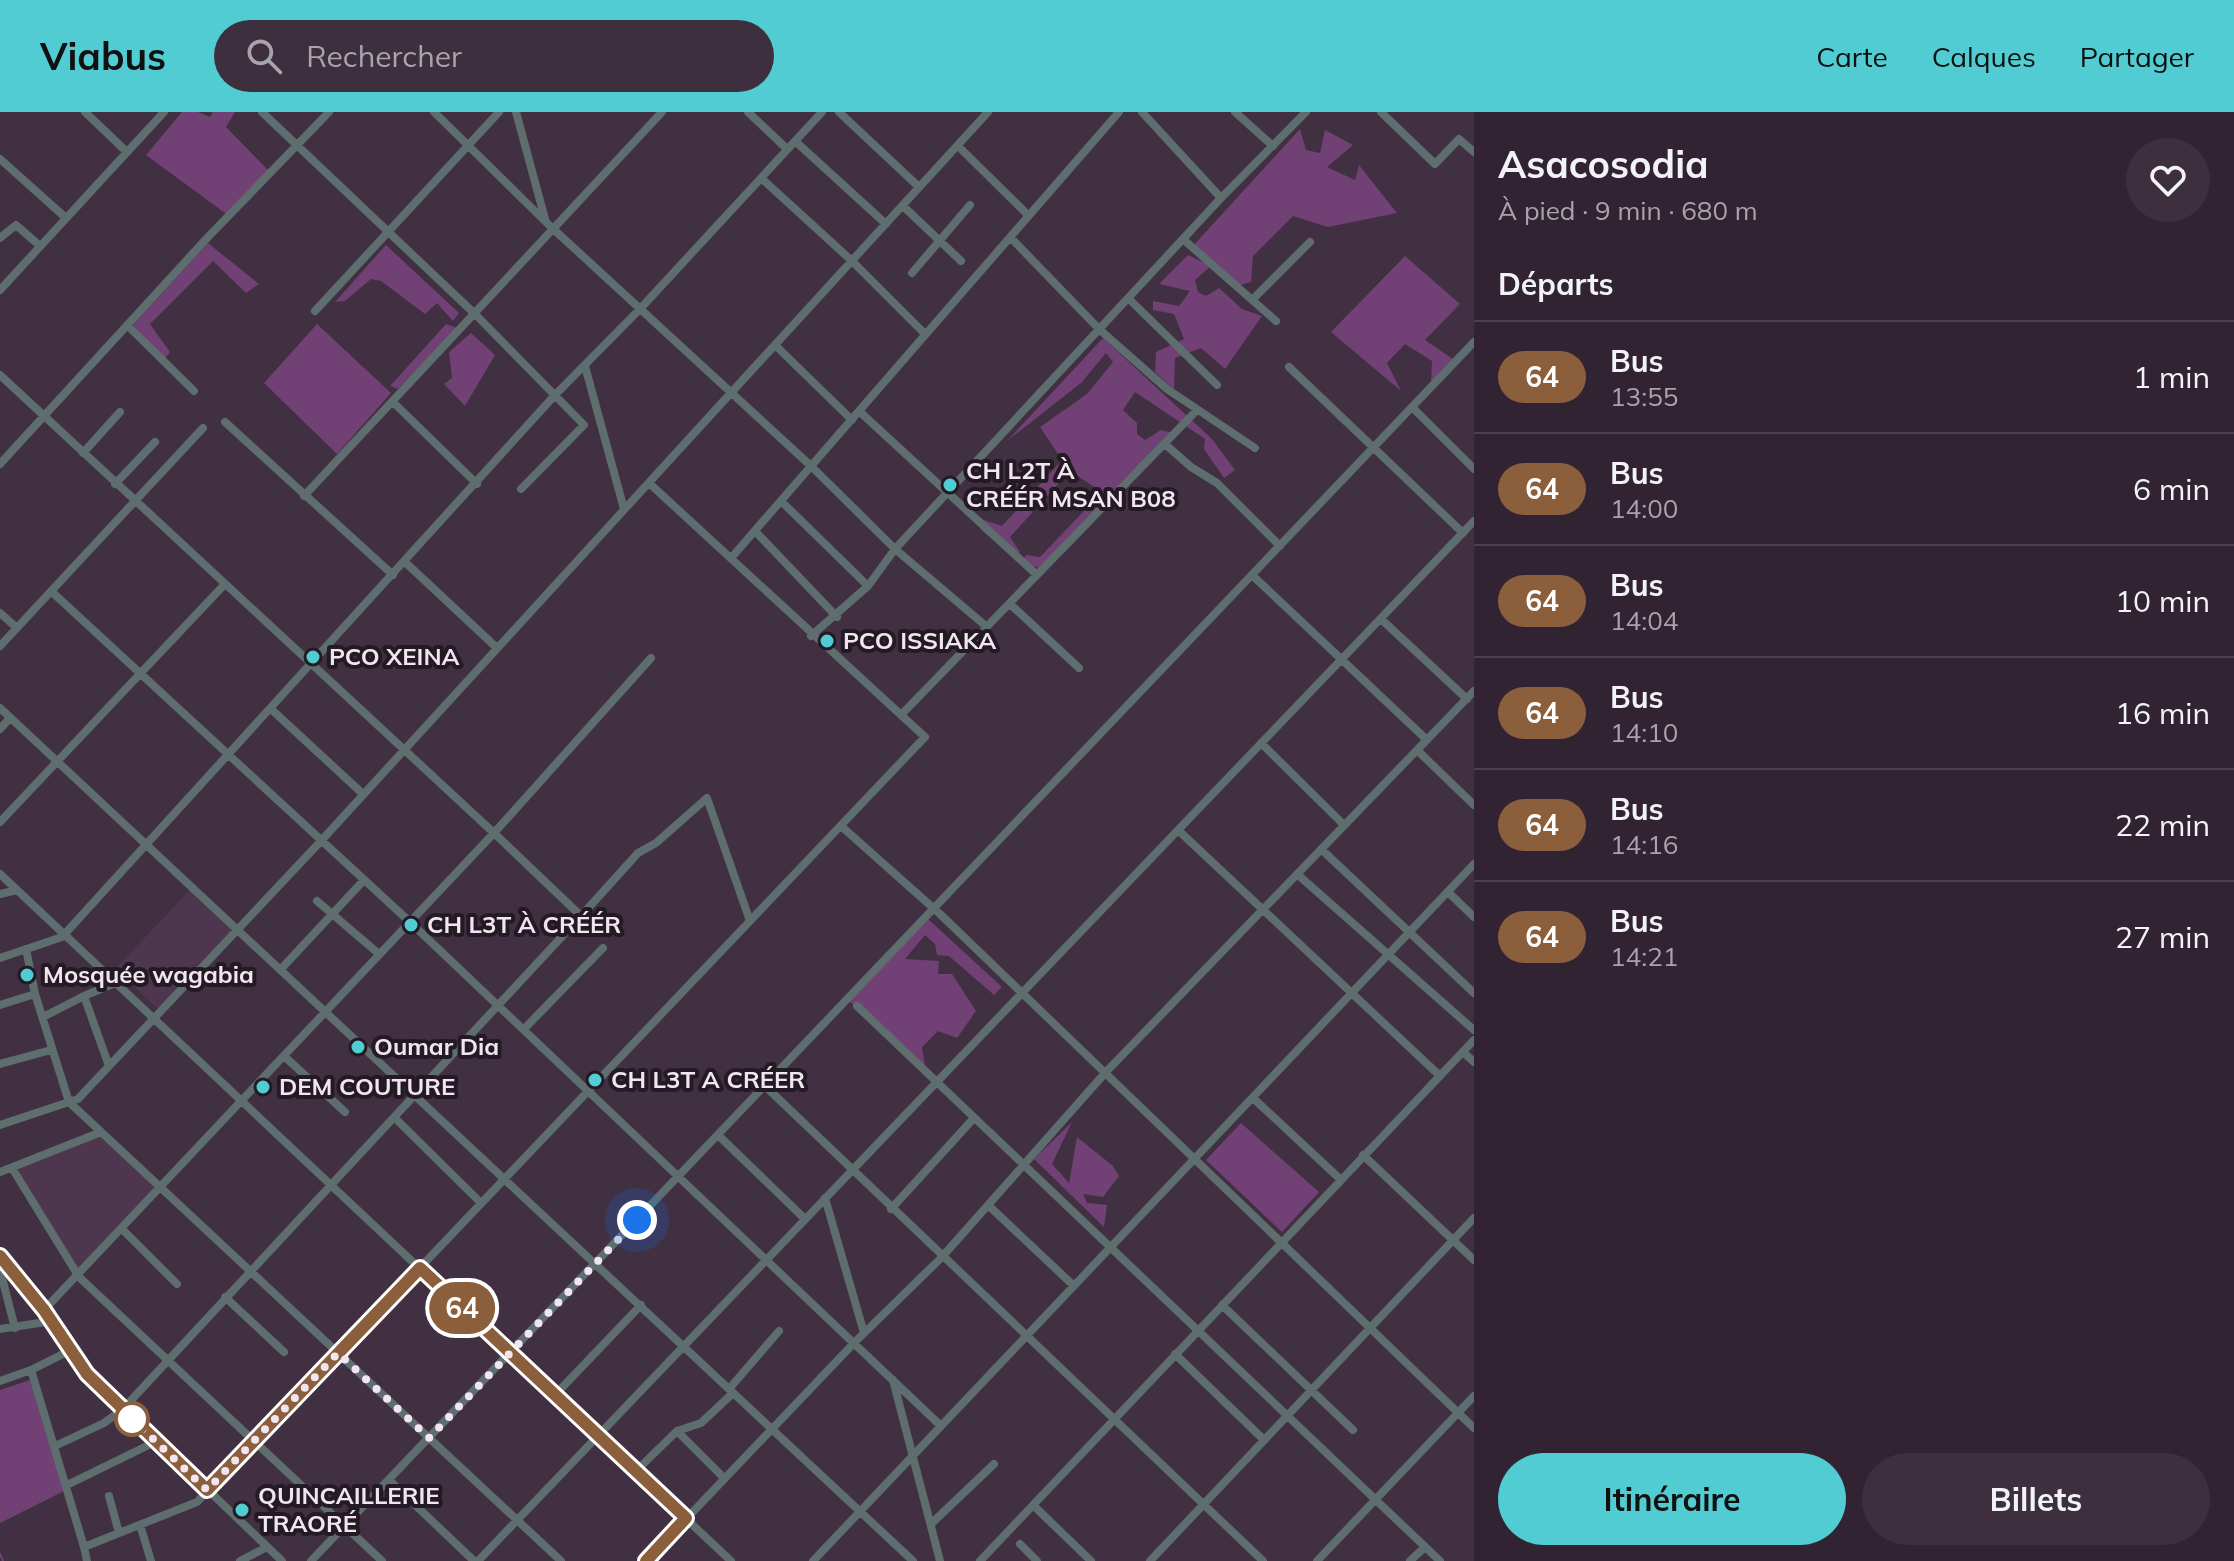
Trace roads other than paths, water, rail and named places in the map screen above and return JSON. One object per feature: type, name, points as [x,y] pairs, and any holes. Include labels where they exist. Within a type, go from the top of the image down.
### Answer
[{"type":"street","points":[[85,112],[127,152]]},
{"type":"street","points":[[262,112],[476,315],[584,425],[521,489]]},
{"type":"street","points":[[0,464],[329,112]]},
{"type":"street","points":[[434,112],[546,223],[732,392],[895,549],[987,627]]},
{"type":"street","points":[[315,311],[499,112]]},
{"type":"street","points":[[516,112],[546,223]]},
{"type":"street","points":[[304,496],[394,403],[662,112]]},
{"type":"street","points":[[748,112],[787,149]]},
{"type":"street","points":[[0,958],[64,934],[555,395],[640,309],[822,112]]},
{"type":"street","points":[[839,112],[919,187]]},
{"type":"street","points":[[0,1125],[78,1099],[320,842],[988,112]]},
{"type":"street","points":[[732,557],[1119,112]]},
{"type":"street","points":[[1142,112],[1221,198]]},
{"type":"street","points":[[1235,112],[1273,146]]},
{"type":"street","points":[[811,636],[837,617],[868,586],[895,549],[1221,198],[1306,112]]},
{"type":"street","points":[[1381,112],[1435,164],[1459,139],[1474,152]]},
{"type":"street","points":[[0,290],[162,113]]},
{"type":"street","points":[[795,141],[886,224]]},
{"type":"street","points":[[958,146],[1028,215]]},
{"type":"street","points":[[0,159],[66,218]]},
{"type":"street","points":[[761,178],[852,261],[925,334]]},
{"type":"street","points":[[912,273],[970,205]]},
{"type":"street","points":[[903,206],[961,261]]},
{"type":"street","points":[[0,238],[16,225],[40,246]]},
{"type":"street","points":[[1010,237],[1100,330],[1167,389],[1255,448]]},
{"type":"street","points":[[1184,240],[1276,321]]},
{"type":"street","points":[[1252,300],[1310,242]]},
{"type":"street","points":[[1129,299],[1217,385]]},
{"type":"street","points":[[127,325],[194,391]]},
{"type":"street","points":[[311,1561],[1473,344]]},
{"type":"street","points":[[775,345],[852,420]]},
{"type":"street","points":[[585,366],[624,509]]},
{"type":"street","points":[[1289,367],[1463,533]]},
{"type":"street","points":[[0,375],[223,586],[581,916]]},
{"type":"street","points":[[394,403],[477,484]]},
{"type":"street","points":[[1412,407],[1474,469]]},
{"type":"street","points":[[901,715],[1197,410]]},
{"type":"street","points":[[859,411],[1037,575]]},
{"type":"street","points":[[83,453],[120,412]]},
{"type":"street","points":[[225,422],[393,575]]},
{"type":"street","points":[[0,646],[203,428]]},
{"type":"street","points":[[115,484],[155,442]]},
{"type":"street","points":[[1165,444],[1217,483],[1280,546]]},
{"type":"street","points":[[84,1547],[197,1502],[925,737],[811,636],[807,625],[649,483]]},
{"type":"street","points":[[781,501],[868,586]]},
{"type":"street","points":[[389,1480],[476,1561],[1474,521]]},
{"type":"street","points":[[755,531],[837,617]]},
{"type":"street","points":[[405,562],[497,648]]},
{"type":"street","points":[[1252,575],[1427,740]]},
{"type":"street","points":[[0,822],[223,586]]},
{"type":"street","points":[[52,592],[410,922],[941,1426]]},
{"type":"street","points":[[1010,604],[1079,668]]},
{"type":"street","points":[[0,613],[17,628]]},
{"type":"street","points":[[1381,619],[1467,699]]},
{"type":"street","points":[[44,1310],[79,1277],[494,833],[651,658]]},
{"type":"street","points":[[646,1561],[854,1343],[942,1257],[1105,1073],[1474,691]]},
{"type":"street","points":[[0,708],[913,1561]]},
{"type":"street","points":[[271,709],[363,794]]},
{"type":"street","points":[[0,729],[10,718]]},
{"type":"street","points":[[1261,743],[1344,825]]},
{"type":"street","points":[[1417,750],[1474,805]]},
{"type":"street","points":[[55,1446],[104,1423],[122,1410],[225,1297],[396,1119],[638,853],[656,843],[707,798],[750,921]]},
{"type":"street","points":[[841,826],[934,908],[1474,1428]]},
{"type":"street","points":[[1178,830],[1439,1075]]},
{"type":"street","points":[[1321,849],[1474,993]]},
{"type":"street","points":[[813,1561],[1474,864]]},
{"type":"street","points":[[0,874],[731,1561]]},
{"type":"street","points":[[1297,874],[1474,1030]]},
{"type":"street","points":[[281,969],[364,880]]},
{"type":"street","points":[[0,894],[17,890]]},
{"type":"street","points":[[1448,892],[1474,917]]},
{"type":"street","points":[[317,901],[379,954]]},
{"type":"street","points":[[524,1029],[603,948]]},
{"type":"street","points":[[26,949],[35,994],[69,1102],[561,1561]]},
{"type":"street","points":[[43,1017],[115,983]]},
{"type":"street","points":[[0,1005],[35,994]]},
{"type":"street","points":[[84,996],[109,1066]]},
{"type":"street","points":[[857,1006],[1440,1561]]},
{"type":"street","points":[[980,1561],[1474,1040]]},
{"type":"street","points":[[0,1064],[51,1050]]},
{"type":"street","points":[[1463,1052],[1474,1062]]},
{"type":"street","points":[[284,1056],[345,1112]]},
{"type":"street","points":[[765,1086],[851,1172],[1263,1561]]},
{"type":"street","points":[[1253,1098],[1340,1179]]},
{"type":"street","points":[[891,1209],[974,1118]]},
{"type":"street","points":[[396,1119],[481,1203]]},
{"type":"street","points":[[0,1172],[101,1132]]},
{"type":"street","points":[[718,1135],[805,1219]]},
{"type":"street","points":[[1363,1155],[1474,1260]]},
{"type":"street","points":[[12,1168],[79,1277],[382,1561]]},
{"type":"street","points":[[825,1198],[864,1333]]},
{"type":"street","points":[[988,1205],[1074,1286]]},
{"type":"street","points":[[1150,1561],[1474,1218]]},
{"type":"street","points":[[123,1230],[177,1284]]},
{"type":"street","points":[[0,1256],[44,1310],[87,1374],[282,1561]]},
{"type":"street","points":[[0,1270],[15,1328]]},
{"type":"street","points":[[225,1297],[284,1352]]},
{"type":"street","points":[[555,1395],[641,1305]]},
{"type":"street","points":[[1222,1305],[1353,1430]]},
{"type":"street","points":[[0,1329],[52,1321]]},
{"type":"street","points":[[636,1471],[677,1431],[701,1423],[779,1331]]},
{"type":"street","points":[[0,1381],[71,1350]]},
{"type":"street","points":[[1175,1354],[1264,1440]]},
{"type":"street","points":[[31,1370],[87,1561]]},
{"type":"street","points":[[893,1380],[940,1561]]},
{"type":"street","points":[[1317,1561],[1474,1396]]},
{"type":"street","points":[[677,1431],[724,1478]]},
{"type":"street","points":[[67,1485],[155,1442]]},
{"type":"street","points":[[931,1524],[994,1464]]},
{"type":"street","points":[[109,1496],[119,1533]]},
{"type":"street","points":[[1033,1505],[1091,1561]]},
{"type":"street","points":[[140,1525],[151,1561]]},
{"type":"street","points":[[1020,1544],[1037,1561]]},
{"type":"street","points":[[240,1561],[267,1547]]},
{"type":"street","points":[[1410,1561],[1425,1547]]},
{"type":"waterway","points":[[0,1554],[3,1561]]},
{"type":"place","name":"CH L2T À CRÉÉR MSAN B08","points":[[950,485]]},
{"type":"place","name":"PCO ISSIAKA","points":[[827,641]]},
{"type":"place","name":"PCO XEINA","points":[[313,657]]},
{"type":"place","name":"CH L3T À CRÉÉR","points":[[411,925]]},
{"type":"place","name":"Mosquée wagabia","points":[[27,975]]},
{"type":"place","name":"Oumar Dia","points":[[358,1047]]},
{"type":"place","name":"CH L3T A CRÉER","points":[[595,1080]]},
{"type":"place","name":"DEM COUTURE","points":[[263,1087]]},
{"type":"place","name":"QUINCAILLERIE TRAORÉ","points":[[242,1510]]}]
